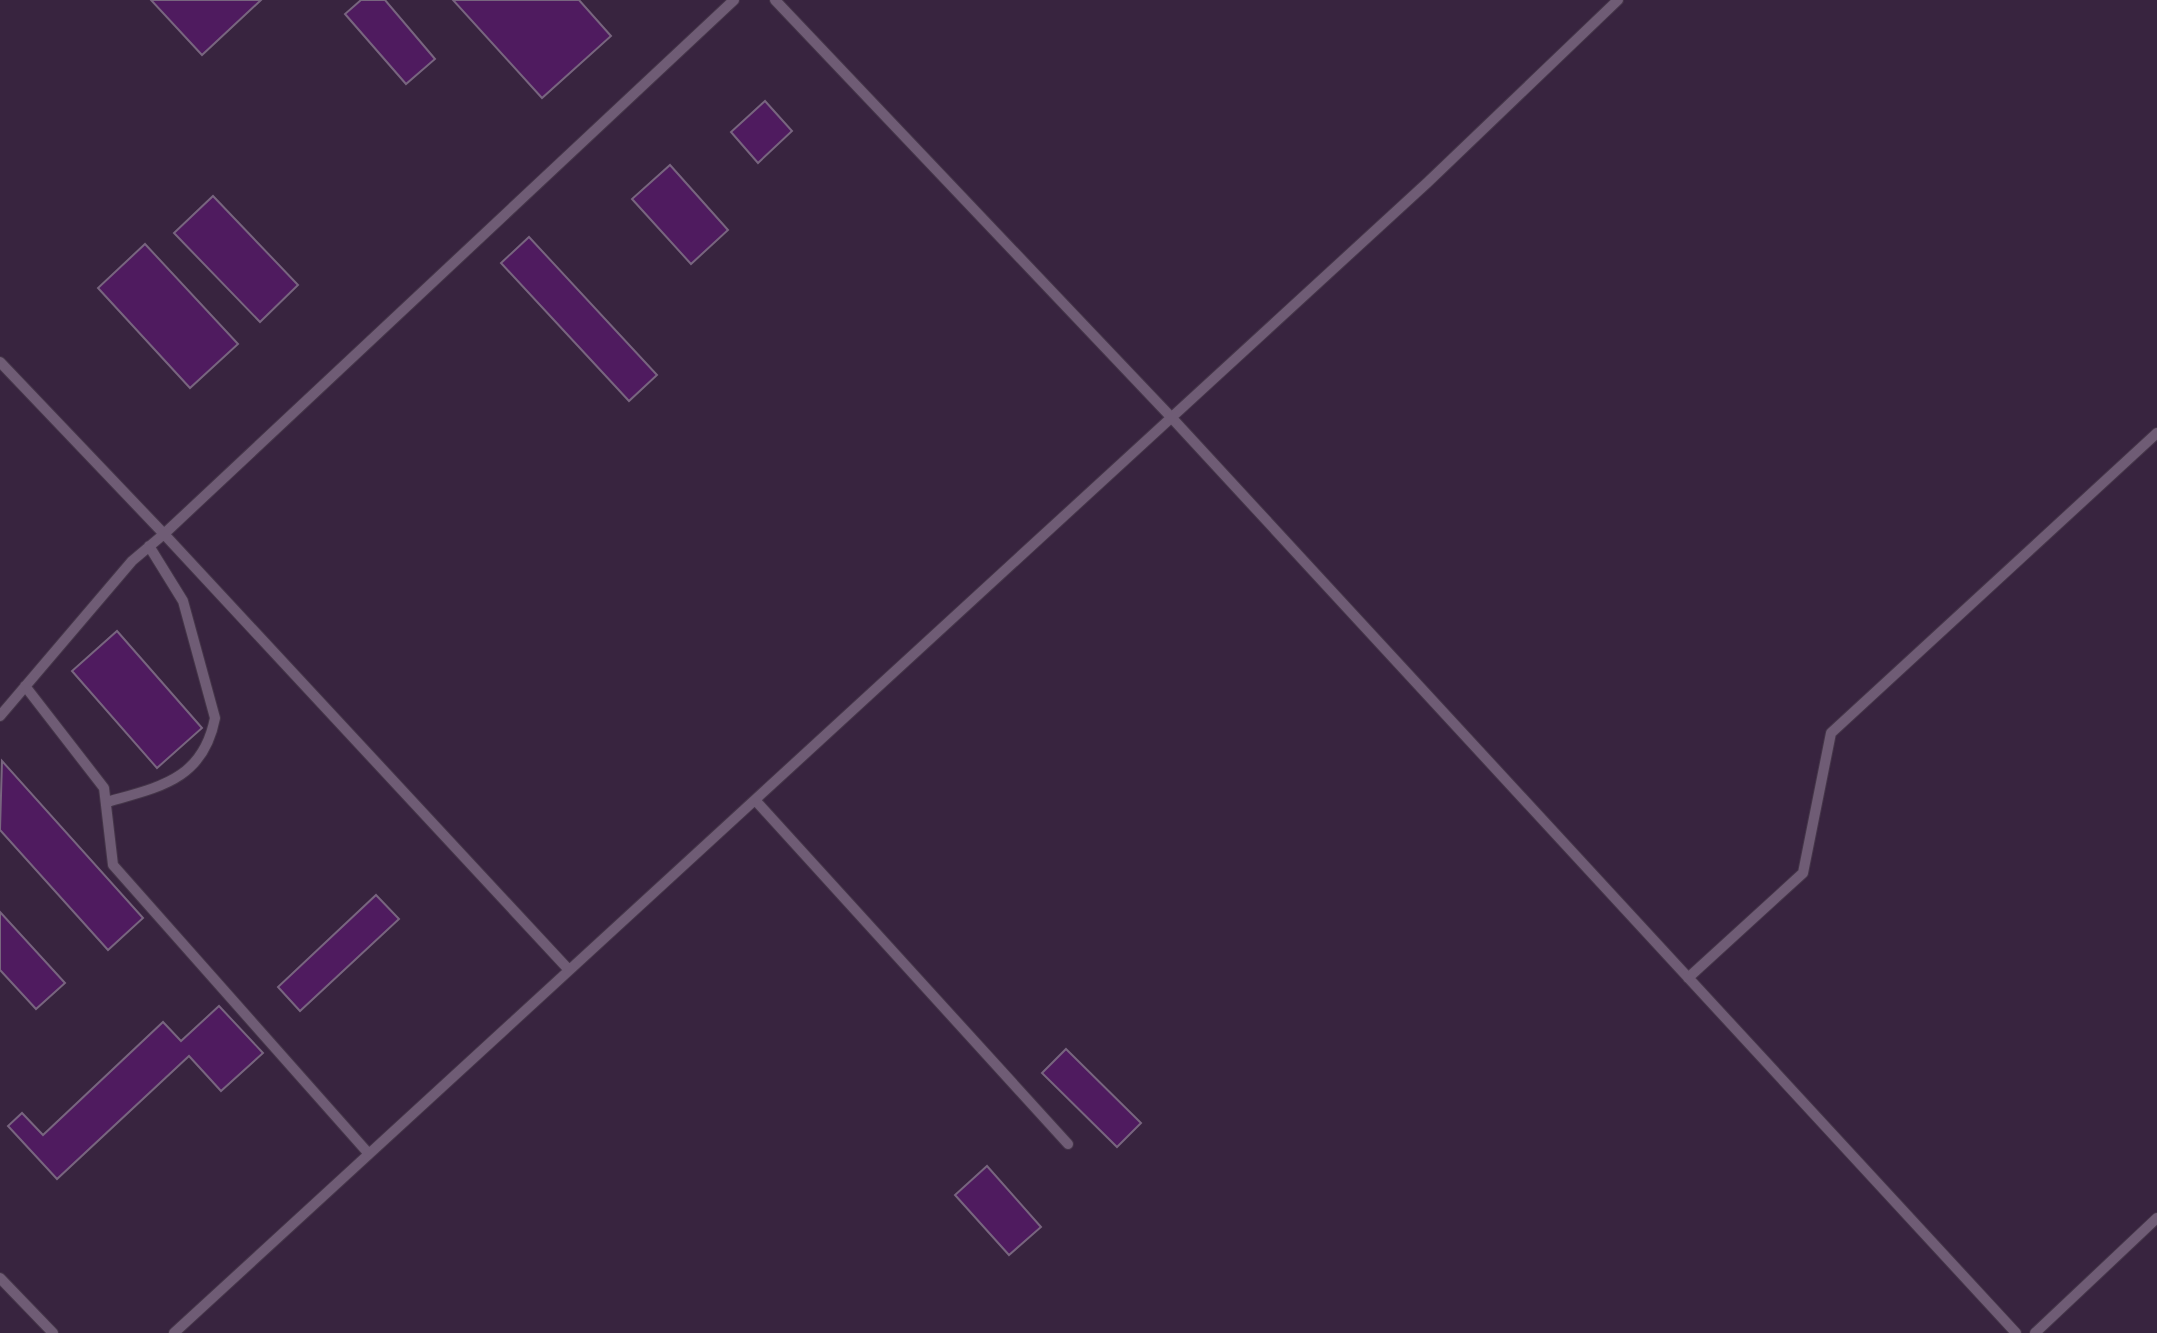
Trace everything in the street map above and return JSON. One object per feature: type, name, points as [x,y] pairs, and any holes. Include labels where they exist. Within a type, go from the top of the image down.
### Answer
[{"type":"lane","points":[[0,716],[132,561],[734,0]]},
{"type":"lane","points":[[775,0],[1171,417],[2017,1333]]},
{"type":"lane","points":[[174,1333],[1428,181],[1618,0]]},
{"type":"lane","points":[[0,362],[164,534],[569,970]]},
{"type":"lane","points":[[1688,978],[1802,873],[1831,733],[2157,433]]},
{"type":"lane","points":[[107,802],[168,785],[201,756],[212,737],[215,718],[183,601],[149,547]]},
{"type":"lane","points":[[24,686],[104,788],[113,866],[369,1154]]},
{"type":"lane","points":[[755,800],[1068,1144]]},
{"type":"lane","points":[[2035,1333],[2157,1218]]},
{"type":"lane","points":[[0,1278],[53,1333]]},
{"type":"shaded area","points":[[0,0],[2157,0],[2157,1333],[0,1333]]},
{"type":"building","points":[[151,0],[261,0],[202,55]]},
{"type":"building","points":[[361,0],[385,0],[435,59],[406,84],[345,14]]},
{"type":"building","points":[[453,0],[579,0],[611,36],[542,98]]},
{"type":"building","points":[[765,101],[792,131],[758,163],[731,132]]},
{"type":"building","points":[[670,165],[728,230],[691,264],[632,199]]},
{"type":"building","points":[[213,196],[298,285],[260,322],[174,233]]},
{"type":"building","points":[[529,237],[657,375],[629,401],[501,263]]},
{"type":"building","points":[[145,244],[238,344],[190,388],[98,288]]},
{"type":"building","points":[[117,631],[202,728],[157,768],[72,671]]},
{"type":"building","points":[[2,761],[143,918],[108,950],[0,830]]},
{"type":"building","points":[[376,895],[399,919],[300,1011],[278,987]]},
{"type":"building","points":[[0,912],[65,983],[36,1009],[0,970]]},
{"type":"building","points":[[219,1006],[263,1053],[221,1091],[189,1056],[57,1179],[8,1126],[22,1113],[43,1135],[163,1022],[181,1041]]},
{"type":"building","points":[[1066,1049],[1141,1123],[1117,1147],[1042,1073]]},
{"type":"building","points":[[987,1166],[1041,1227],[1009,1255],[955,1195]]}]
